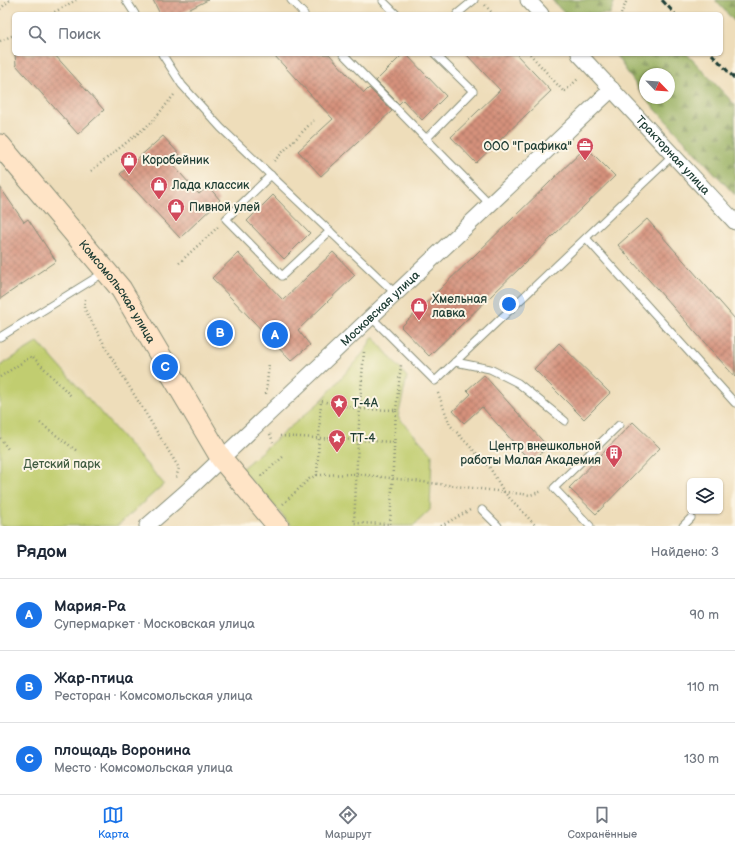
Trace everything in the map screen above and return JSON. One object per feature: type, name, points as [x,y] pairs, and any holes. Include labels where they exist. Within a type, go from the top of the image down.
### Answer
[{"type":"main road","name":"Комсомольская улица","points":[[0,145],[121,289],[221,458],[278,526]]},
{"type":"street","points":[[528,0],[539,12]]},
{"type":"street","name":"Тракторная улица","points":[[580,56],[735,222]]},
{"type":"street","name":"Московская улица","points":[[147,526],[612,89]]},
{"type":"lane","points":[[126,0],[135,12]]},
{"type":"lane","points":[[290,0],[302,12]]},
{"type":"lane","points":[[459,12],[474,0]]},
{"type":"lane","points":[[384,1],[394,12]]},
{"type":"lane","points":[[163,56],[182,85],[221,128],[395,293]]},
{"type":"lane","points":[[346,56],[490,204]]},
{"type":"lane","points":[[426,139],[472,91],[437,56]]},
{"type":"lane","points":[[371,317],[435,381],[673,155]]},
{"type":"lane","points":[[271,175],[226,219],[282,276],[330,231]]},
{"type":"lane","points":[[586,238],[735,403]]},
{"type":"lane","points":[[0,337],[106,271]]},
{"type":"lane","points":[[455,362],[490,369],[518,383],[565,422]]},
{"type":"lane","points":[[590,526],[554,488],[619,425]]},
{"type":"lane","points":[[482,510],[498,526]]},
{"type":"lane","points":[[683,526],[691,518]]},
{"type":"path","points":[[0,9],[10,0]]},
{"type":"path","points":[[55,12],[76,0]]},
{"type":"path","points":[[480,0],[491,12]]},
{"type":"path","points":[[622,12],[626,0]]},
{"type":"path","points":[[0,41],[12,36]]},
{"type":"path","points":[[532,56],[564,92]]},
{"type":"path","points":[[91,172],[152,122],[182,85]]},
{"type":"path","points":[[265,169],[314,120]]},
{"type":"path","points":[[179,263],[226,219]]},
{"type":"path","points":[[85,284],[84,308],[113,360],[179,468],[176,480]]},
{"type":"path","points":[[364,352],[359,408],[359,439],[354,523],[390,525],[393,478],[393,442],[403,349]]},
{"type":"path","points":[[0,377],[32,356],[71,396]]},
{"type":"path","points":[[435,381],[450,425],[490,468],[504,492],[536,526]]},
{"type":"path","points":[[317,475],[321,400],[359,408],[396,410]]},
{"type":"path","points":[[40,423],[78,451]]},
{"type":"path","points":[[280,436],[393,442]]},
{"type":"path","points":[[0,438],[8,449]]},
{"type":"path","points":[[258,479],[284,456]]},
{"type":"path","points":[[277,500],[282,505],[309,480],[317,475],[357,474],[530,495],[554,488]]},
{"type":"path","points":[[441,526],[469,510],[482,510]]},
{"type":"green space","points":[[552,0],[615,0],[611,12],[563,12]]},
{"type":"green space","points":[[735,0],[735,22],[716,1]]},
{"type":"green space","points":[[616,56],[689,56],[735,105],[735,195],[651,104],[675,104],[675,68],[639,68],[639,89]]},
{"type":"green space","points":[[373,337],[407,377],[398,417],[432,454],[430,510],[413,526],[292,526],[241,469],[321,401],[364,352]]},
{"type":"green space","name":"Детский парк","points":[[38,342],[164,484],[117,526],[0,526],[0,366]]},
{"type":"building","points":[[153,0],[208,0],[184,12],[159,12]]},
{"type":"building","points":[[15,56],[56,56],[104,110],[78,134],[16,65]]},
{"type":"building","points":[[275,56],[331,56],[364,93],[369,88],[392,111],[321,176],[298,151],[333,119]]},
{"type":"building","points":[[401,56],[408,56],[446,96],[422,120],[403,100],[399,104],[376,81]]},
{"type":"building","points":[[468,56],[518,56],[551,91],[476,163],[451,137],[500,90]]},
{"type":"building","points":[[163,136],[180,155],[171,163],[199,194],[208,186],[220,200],[180,238],[120,174]]},
{"type":"building","points":[[586,147],[615,176],[429,356],[401,327]]},
{"type":"building","points":[[0,187],[24,222],[28,219],[56,261],[0,299]]},
{"type":"building","points":[[273,195],[310,233],[284,259],[247,221]]},
{"type":"building","points":[[647,219],[735,319],[735,377],[618,245]]},
{"type":"building","points":[[333,252],[355,275],[298,330],[310,345],[291,361],[212,278],[238,253],[283,300]]},
{"type":"building","points":[[559,343],[610,393],[584,419],[534,369]]},
{"type":"building","points":[[484,375],[548,447],[531,462],[482,407],[464,423],[453,411],[471,394],[467,390]]},
{"type":"building","name":"Центр внешкольной работы Малая Академия","points":[[633,422],[660,448],[596,514],[569,488]]},
{"type":"railway","points":[[662,0],[673,12]]},
{"type":"railway","points":[[714,56],[735,79]]},
{"type":"place","name":"ООО \"Графика\"","points":[[585,161]]},
{"type":"place","name":"Коробейник","points":[[129,175]]},
{"type":"place","name":"Лада классик","points":[[159,200]]},
{"type":"place","name":"Пивной улей","points":[[176,222]]},
{"type":"place","name":"Хмельная лавка","points":[[419,321]]},
{"type":"place","name":"Жар-птица","points":[[220,333]]},
{"type":"place","name":"Мария-Ра","points":[[275,335]]},
{"type":"place","name":"площадь Воронина","points":[[165,367]]},
{"type":"place","name":"Т-4А","points":[[339,418]]},
{"type":"place","name":"ТТ-4","points":[[337,453]]},
{"type":"place","name":"Центр внешкольной работы Малая Академия","points":[[614,468]]}]
